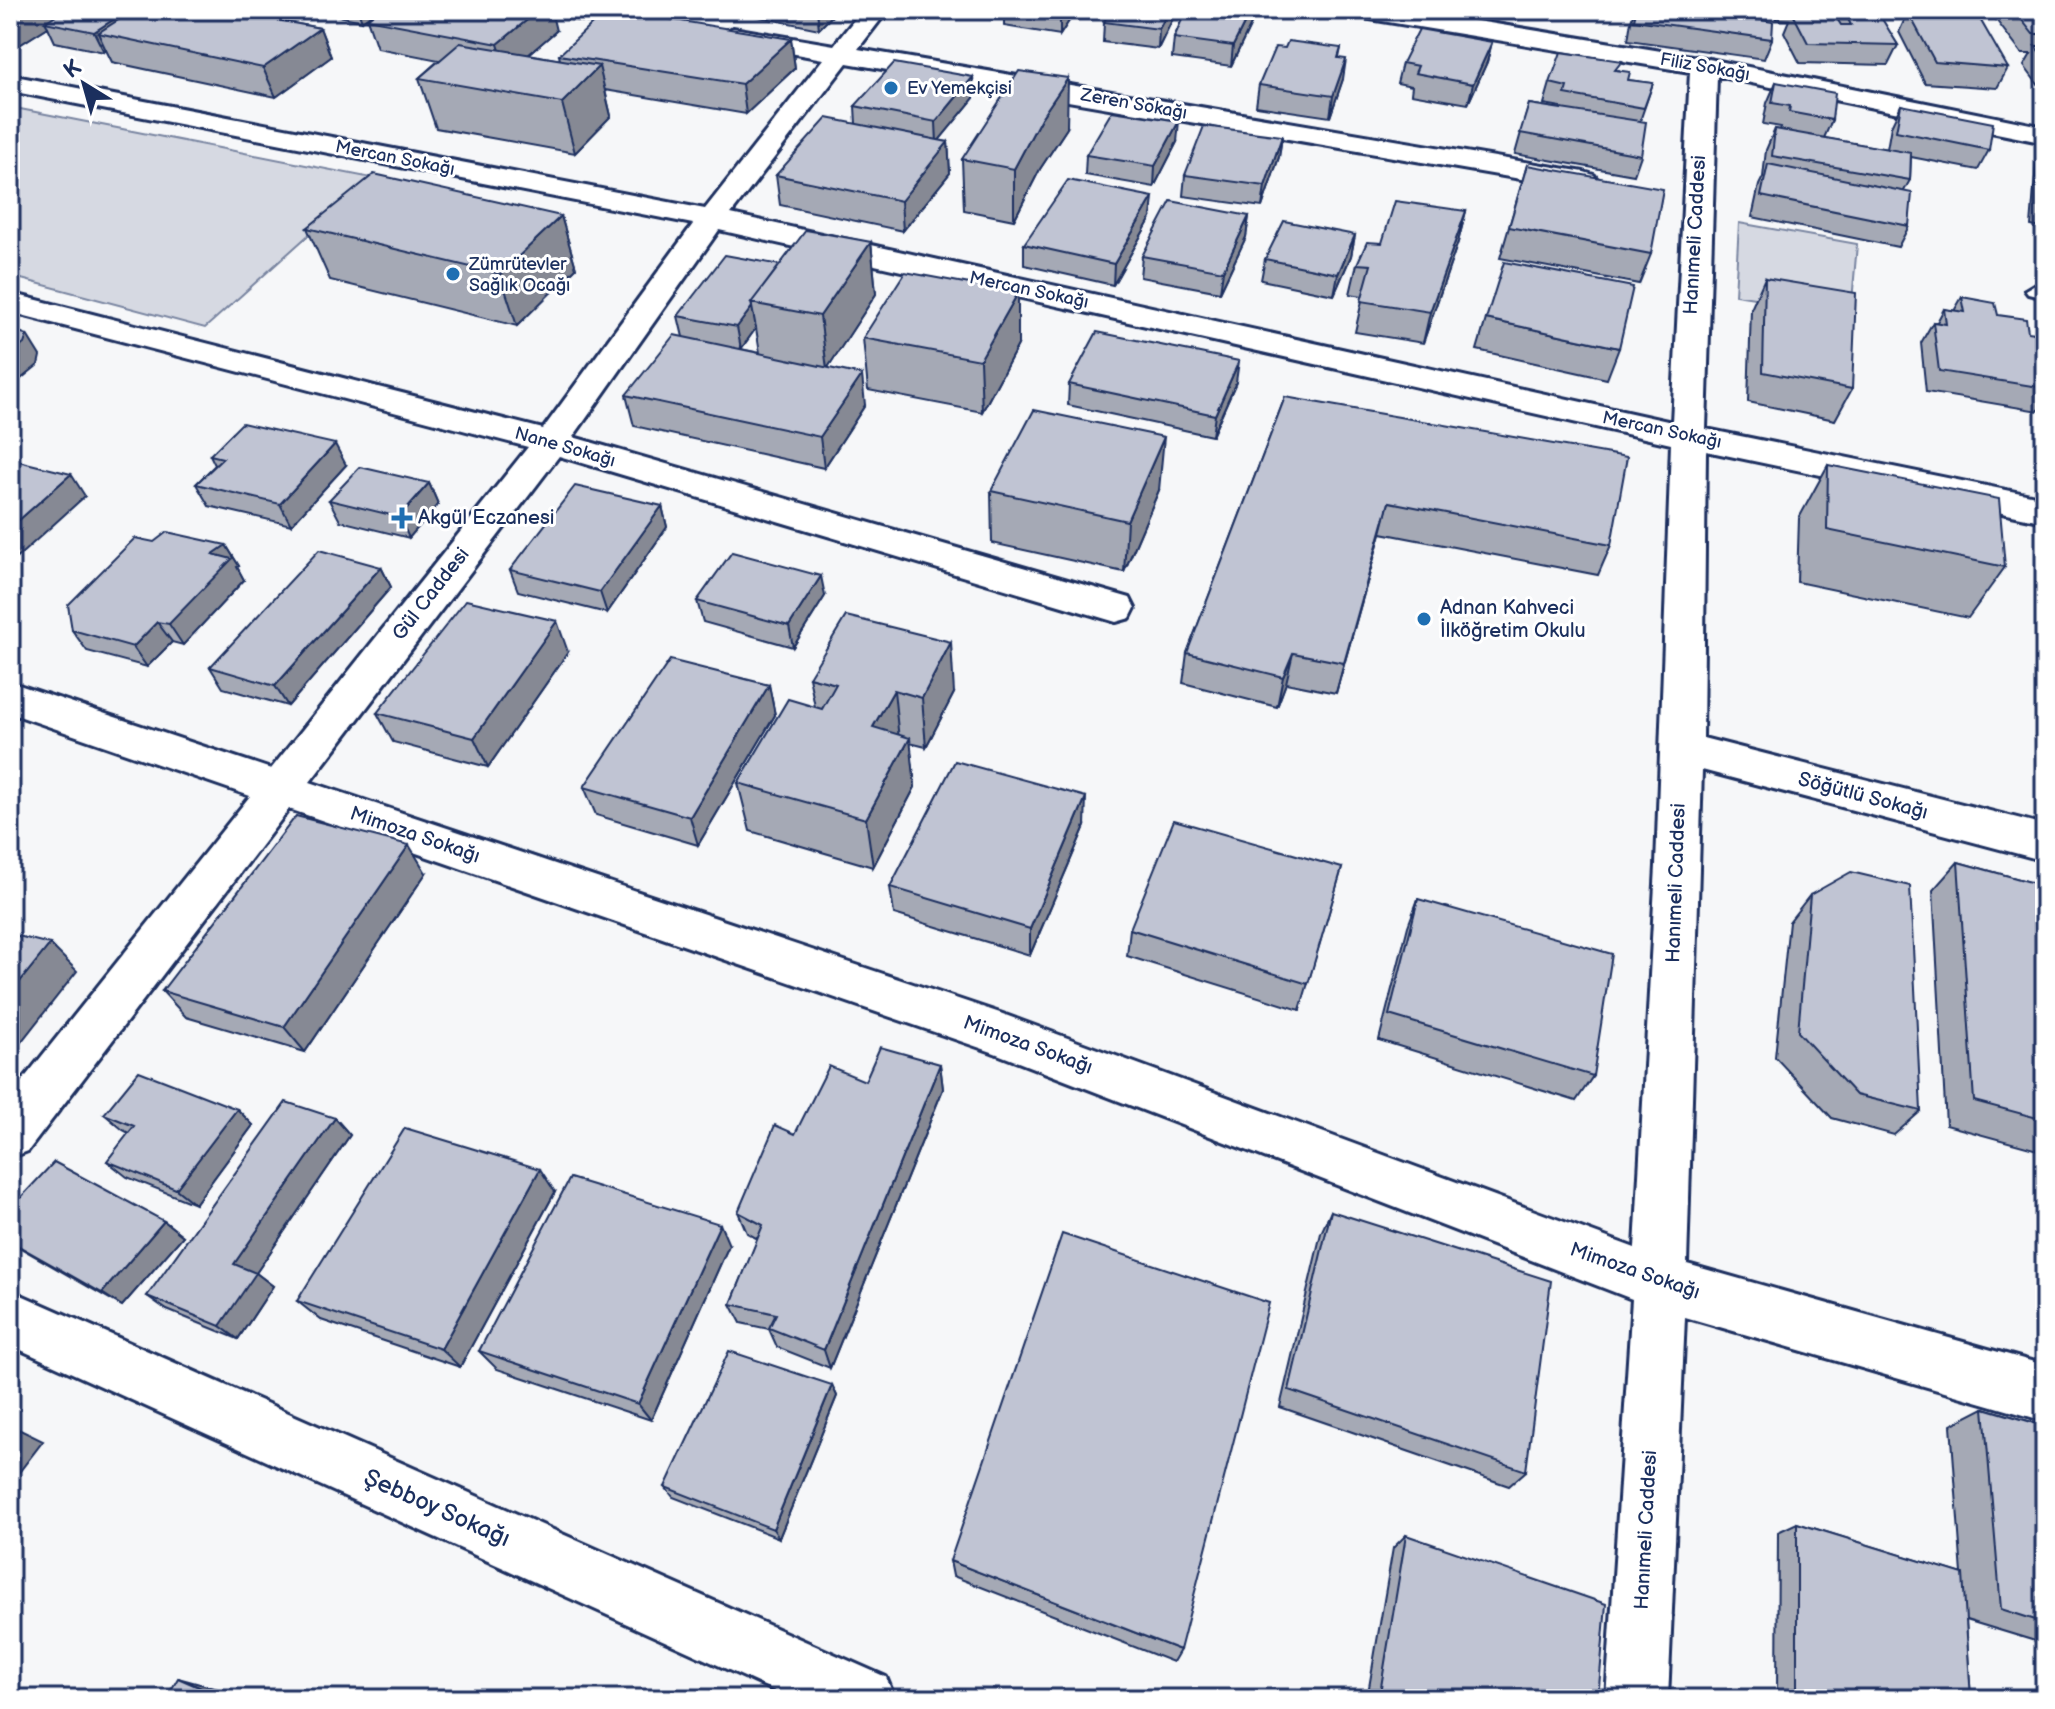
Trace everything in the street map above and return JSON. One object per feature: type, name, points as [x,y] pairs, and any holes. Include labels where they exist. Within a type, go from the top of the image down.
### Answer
[{"type":"street","points":[[572,10],[682,28]]},
{"type":"street","name":"Gül Caddesi","points":[[10,1135],[551,442],[712,219],[875,10]]},
{"type":"street","name":"Filiz Sokağı","points":[[1364,10],[1565,33],[1704,66],[2045,135]]},
{"type":"street","name":"Zeren Sokağı","points":[[713,33],[1617,186]]},
{"type":"street","name":"Hanımeli Caddesi","points":[[1637,1699],[1682,749],[1687,436],[1680,197],[1704,66]]},
{"type":"street","name":"Mercan Sokağı","points":[[10,83],[712,219],[1687,436],[2045,510]]},
{"type":"street","name":"Nane Sokağı","points":[[10,302],[551,442],[1116,608]]},
{"type":"street","name":"Mimoza Sokağı","points":[[10,697],[1000,1034],[1659,1283],[2045,1393]]},
{"type":"street","name":"Söğütlü Sokağı","points":[[1682,749],[2045,843]]},
{"type":"street","name":"Şebboy Sokağı","points":[[10,1317],[864,1699]]},
{"type":"shaded area","points":[[10,107],[372,178],[205,328],[10,276]]},
{"type":"shaded area","points":[[1739,223],[1857,244],[1851,313],[1735,295]]},
{"type":"building","points":[[64,10],[128,10],[94,32],[45,22]]},
{"type":"building","points":[[134,10],[222,10],[320,28],[263,68],[98,33]]},
{"type":"building","points":[[379,10],[539,10],[498,44],[367,19]]},
{"type":"building","points":[[607,10],[791,39],[742,84],[559,55]]},
{"type":"building","points":[[1026,10],[1064,10],[1060,15]]},
{"type":"building","points":[[1110,10],[1169,10],[1159,29],[1104,22]]},
{"type":"building","points":[[1186,10],[1251,10],[1233,46],[1174,38]]},
{"type":"building","points":[[1636,10],[1749,10],[1749,18],[1773,22],[1772,39],[1634,20]]},
{"type":"building","points":[[2014,10],[2045,10],[2045,34],[2033,34]]},
{"type":"building","points":[[1792,12],[1834,14],[1841,25],[1851,25],[1845,13],[1879,14],[1898,45],[1808,43]]},
{"type":"building","points":[[1908,12],[1977,14],[2008,68],[1935,62]]},
{"type":"building","points":[[1419,29],[1492,42],[1473,84],[1415,73],[1418,66],[1402,63]]},
{"type":"building","points":[[1288,41],[1341,48],[1338,58],[1346,59],[1333,96],[1259,85],[1275,47],[1285,48]]},
{"type":"building","points":[[460,43],[599,66],[562,103],[419,78]]},
{"type":"building","points":[[2035,46],[2045,46],[2045,59]]},
{"type":"building","points":[[1561,52],[1622,61],[1615,70],[1630,72],[1628,80],[1653,83],[1644,108],[1565,94],[1567,87],[1550,83]]},
{"type":"building","points":[[894,63],[973,77],[936,122],[855,106]]},
{"type":"building","points":[[1019,71],[1068,78],[1041,118],[1014,169],[962,159]]},
{"type":"building","points":[[1776,82],[1835,93],[1832,120],[1789,112],[1790,106],[1772,103]]},
{"type":"building","points":[[1529,104],[1646,122],[1641,155],[1520,133]]},
{"type":"building","points":[[1901,105],[1993,123],[1989,150],[1896,131]]},
{"type":"building","points":[[1112,111],[1179,121],[1155,166],[1086,155]]},
{"type":"building","points":[[827,118],[948,142],[901,201],[776,175]]},
{"type":"building","points":[[1204,126],[1282,136],[1265,186],[1185,175]]},
{"type":"building","points":[[1775,129],[1911,153],[1910,180],[1772,156]]},
{"type":"building","points":[[1768,164],[1912,193],[1909,226],[1761,196]]},
{"type":"building","points":[[1527,165],[1663,189],[1651,254],[1509,227]]},
{"type":"building","points":[[374,174],[561,216],[500,274],[307,228]]},
{"type":"building","points":[[1068,180],[1153,197],[1114,264],[1024,244]]},
{"type":"building","points":[[1171,201],[1249,216],[1223,271],[1142,256]]},
{"type":"building","points":[[1395,201],[1466,211],[1430,312],[1361,301],[1371,265],[1357,264],[1367,242],[1382,243]]},
{"type":"building","points":[[1284,221],[1355,235],[1338,274],[1265,259]]},
{"type":"building","points":[[806,230],[871,242],[820,316],[751,303]]},
{"type":"building","points":[[725,255],[780,265],[737,327],[678,316]]},
{"type":"building","points":[[1504,262],[1633,287],[1619,348],[1486,319]]},
{"type":"building","points":[[905,272],[1018,293],[980,360],[863,338]]},
{"type":"building","points":[[1765,278],[1856,293],[1852,389],[1763,372]]},
{"type":"building","points":[[1962,297],[1995,303],[1998,315],[2026,319],[2028,332],[2042,334],[2045,388],[1939,371],[1933,322],[1946,324],[1944,309],[1965,312]]},
{"type":"building","points":[[10,328],[27,335],[24,344],[10,355]]},
{"type":"building","points":[[1097,332],[1239,361],[1215,415],[1069,384]]},
{"type":"building","points":[[674,335],[862,375],[820,437],[626,395]]},
{"type":"building","points":[[1285,397],[1627,457],[1611,545],[1389,502],[1344,663],[1293,653],[1283,677],[1187,653]]},
{"type":"building","points":[[1034,410],[1164,437],[1127,521],[991,491]]},
{"type":"building","points":[[242,423],[335,444],[280,504],[196,484],[223,458],[210,455]]},
{"type":"building","points":[[10,459],[71,474],[10,528]]},
{"type":"building","points":[[1828,465],[1999,499],[2005,567],[1827,530]]},
{"type":"building","points":[[360,467],[429,483],[399,517],[329,500]]},
{"type":"building","points":[[575,486],[662,506],[600,592],[510,570]]},
{"type":"building","points":[[167,532],[226,545],[213,554],[232,559],[169,624],[157,622],[133,647],[72,630],[68,605],[135,538],[154,542]]},
{"type":"building","points":[[319,550],[381,567],[275,686],[210,667]]},
{"type":"building","points":[[732,552],[821,576],[789,626],[697,601]]},
{"type":"building","points":[[466,600],[557,621],[474,738],[377,713]]},
{"type":"building","points":[[846,616],[951,642],[922,698],[894,690],[873,727],[910,738],[866,819],[738,783],[788,699],[822,709],[836,684],[809,677]]},
{"type":"building","points":[[670,660],[769,685],[690,817],[584,787]]},
{"type":"building","points":[[955,761],[1086,797],[1030,929],[890,887]]},
{"type":"building","points":[[296,816],[409,845],[284,1027],[162,991]]},
{"type":"building","points":[[1174,820],[1342,868],[1308,984],[1130,929]]},
{"type":"building","points":[[1958,862],[2045,886],[2045,1120],[1974,1101]]},
{"type":"building","points":[[1851,872],[1910,886],[1921,1111],[1856,1095],[1798,1032],[1810,895]]},
{"type":"building","points":[[1418,899],[1612,954],[1593,1076],[1389,1015]]},
{"type":"building","points":[[10,934],[50,944],[10,994]]},
{"type":"building","points":[[880,1047],[940,1064],[824,1350],[769,1328],[776,1314],[731,1304],[763,1225],[738,1212],[775,1125],[795,1134],[829,1066],[865,1081]]},
{"type":"building","points":[[139,1071],[237,1109],[176,1189],[107,1161],[134,1126],[104,1114]]},
{"type":"building","points":[[286,1102],[335,1118],[234,1264],[256,1273],[220,1326],[147,1296]]},
{"type":"building","points":[[405,1128],[540,1169],[441,1349],[297,1301]]},
{"type":"building","points":[[54,1162],[164,1221],[102,1293],[10,1241],[10,1209]]},
{"type":"building","points":[[570,1178],[720,1224],[638,1404],[479,1351]]},
{"type":"building","points":[[1331,1211],[1551,1281],[1526,1471],[1289,1390]]},
{"type":"building","points":[[1062,1234],[1269,1303],[1180,1650],[950,1561]]},
{"type":"building","points":[[729,1351],[832,1385],[773,1529],[665,1487]]},
{"type":"building","points":[[1984,1408],[2045,1426],[2045,1623],[2001,1609]]},
{"type":"building","points":[[10,1426],[19,1430],[10,1442]]},
{"type":"building","points":[[1797,1523],[1963,1574],[1971,1699],[1827,1699],[1797,1689]]},
{"type":"building","points":[[1406,1535],[1606,1604],[1598,1699],[1379,1699]]},
{"type":"building","points":[[178,1678],[226,1699],[166,1699]]},
{"type":"place","name":"Ev Yemekçisi","points":[[891,88]]},
{"type":"place","name":"Zümrütevler Sağlık Ocağı","points":[[453,274]]},
{"type":"place","name":"Akgül Eczanesi","points":[[402,518]]},
{"type":"place","name":"Adnan Kahveci İlköğretim Okulu","points":[[1424,619]]}]
